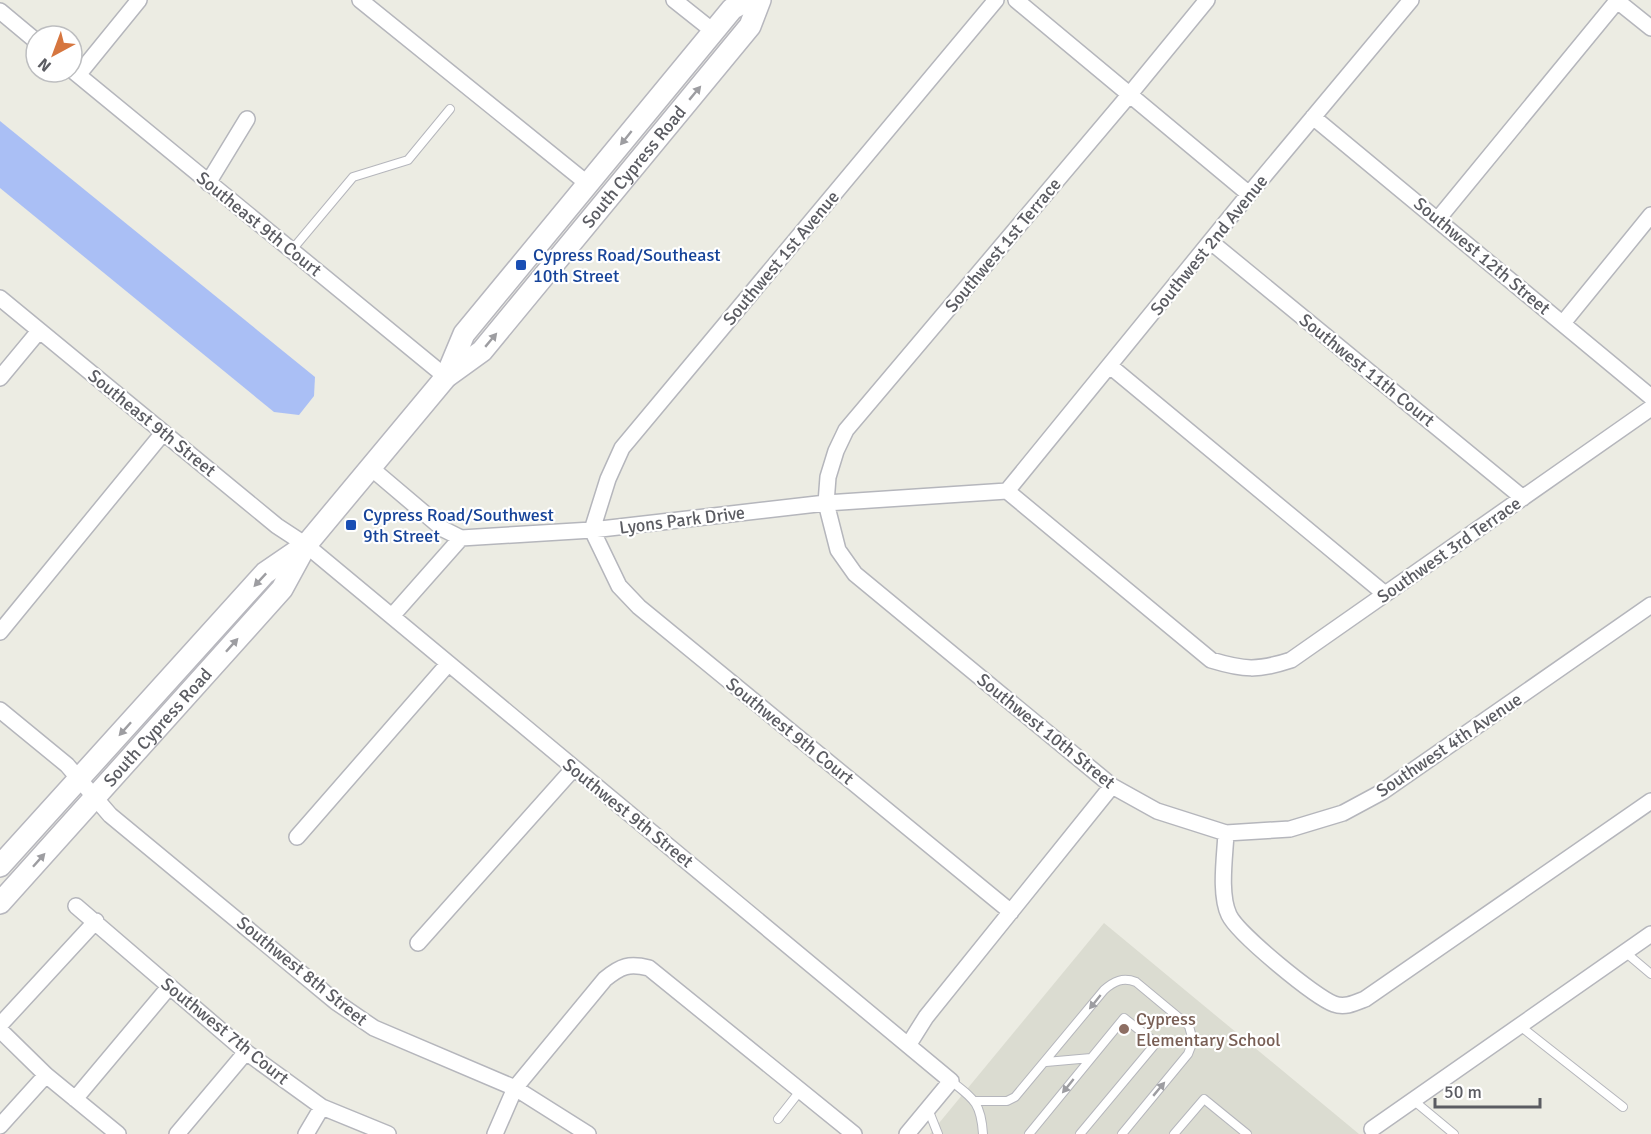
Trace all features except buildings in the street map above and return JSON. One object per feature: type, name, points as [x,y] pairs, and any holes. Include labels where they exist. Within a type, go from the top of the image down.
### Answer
[{"type":"street","points":[[84,63],[139,0]]},
{"type":"street","points":[[360,0],[588,184]]},
{"type":"street","points":[[675,0],[713,31]]},
{"type":"street","name":"South Cypress Road","points":[[446,377],[464,334],[713,31],[732,9],[747,0]]},
{"type":"street","name":"South Cypress Road","points":[[0,903],[282,589],[306,545],[446,377],[482,351],[750,26],[760,0]]},
{"type":"street","name":"Southwest 1st Avenue","points":[[592,530],[608,478],[622,448],[996,0]]},
{"type":"street","points":[[1016,0],[1249,194]]},
{"type":"street","name":"Southwest 1st Terrace","points":[[826,503],[828,477],[836,451],[846,430],[1207,0]]},
{"type":"street","name":"Southwest 2nd Avenue","points":[[1008,491],[1249,194],[1411,0]]},
{"type":"street","points":[[1438,219],[1616,1],[1651,28]]},
{"type":"street","points":[[0,11],[24,31]]},
{"type":"street","name":"Southeast 9th Court","points":[[84,80],[446,377]]},
{"type":"street","name":"Southwest 12th Street","points":[[1313,117],[1651,397]]},
{"type":"street","points":[[208,183],[246,119]]},
{"type":"street","points":[[1563,323],[1651,216]]},
{"type":"street","name":"Southwest 11th Court","points":[[1211,242],[1523,498]]},
{"type":"street","name":"Southeast 9th Street","points":[[0,298],[277,526],[306,545]]},
{"type":"street","points":[[0,378],[39,330]]},
{"type":"street","points":[[1110,366],[1385,594]]},
{"type":"street","name":"Southwest 3rd Terrace","points":[[1008,491],[1211,660],[1238,668],[1266,668],[1291,660],[1651,408]]},
{"type":"street","points":[[0,632],[163,433]]},
{"type":"street","points":[[371,468],[443,530],[461,538],[392,616]]},
{"type":"street","name":"Lyons Park Drive","points":[[461,538],[592,530],[826,503],[1008,491]]},
{"type":"street","name":"Southwest 10th Street","points":[[826,503],[838,550],[855,574],[1112,786],[1157,811],[1226,833]]},
{"type":"street","name":"Southwest 9th Court","points":[[592,530],[619,586],[639,608],[1011,912]]},
{"type":"street","name":"South Cypress Road","points":[[0,866],[265,573],[306,545]]},
{"type":"street","name":"Southwest 9th Street","points":[[306,545],[951,1081]]},
{"type":"street","name":"Southwest 4th Avenue","points":[[1226,833],[1290,829],[1343,813],[1382,792],[1651,605]]},
{"type":"street","points":[[297,837],[448,664]]},
{"type":"street","name":"Southwest 8th Street","points":[[0,710],[67,765],[110,815],[346,1009],[374,1028],[515,1088],[588,1134]]},
{"type":"street","points":[[418,943],[574,768]]},
{"type":"street","points":[[909,1044],[926,1017],[1112,786]]},
{"type":"street","points":[[1226,833],[1224,892],[1229,916],[1250,939],[1320,998],[1336,1005],[1350,1005],[1365,999],[1651,801]]},
{"type":"street","name":"Southwest 7th Court","points":[[76,906],[246,1052],[322,1107],[388,1134]]},
{"type":"street","points":[[0,1025],[96,921]]},
{"type":"street","points":[[1368,1131],[1651,934]]},
{"type":"street","points":[[495,1134],[515,1088],[605,979],[618,969],[634,964],[649,968],[854,1134]]},
{"type":"street","points":[[75,1099],[169,987]]},
{"type":"street","points":[[0,1030],[46,1075],[118,1134]]},
{"type":"street","points":[[177,1134],[246,1052]]},
{"type":"street","points":[[1,1124],[46,1075]]},
{"type":"street","points":[[907,1134],[951,1081]]},
{"type":"street","points":[[306,1134],[322,1107]]},
{"type":"lane","points":[[291,251],[353,177],[408,160],[450,109]]},
{"type":"lane","points":[[1625,952],[1651,974]]},
{"type":"lane","points":[[975,1101],[1007,1101],[1015,1097],[1104,990],[1116,981],[1136,981],[1189,1026],[1193,1041],[1188,1054],[1122,1134]]},
{"type":"lane","points":[[1029,1134],[1124,1018],[1156,1043],[1080,1134]]},
{"type":"lane","points":[[1520,1026],[1623,1107]]},
{"type":"lane","points":[[1046,1062],[1091,1058]]},
{"type":"lane","points":[[951,1081],[975,1101],[981,1116],[983,1134]]},
{"type":"lane","points":[[778,1119],[800,1091]]},
{"type":"lane","points":[[1174,1134],[1204,1098],[1247,1134]]},
{"type":"lane","points":[[1413,1100],[1454,1134]]},
{"type":"lane","points":[[928,1109],[938,1134]]},
{"type":"shaded area","name":"Cypress Elementary School","points":[[1104,923],[1359,1134],[930,1134]]},
{"type":"water","points":[[0,121],[315,377],[314,396],[299,415],[274,412],[0,188]]},
{"type":"place","name":"Cypress Road/Southeast 10th Street","points":[[521,265]]},
{"type":"place","name":"Cypress Road/Southwest 9th Street","points":[[351,525]]},
{"type":"place","name":"Cypress Elementary School","points":[[1124,1029]]}]
